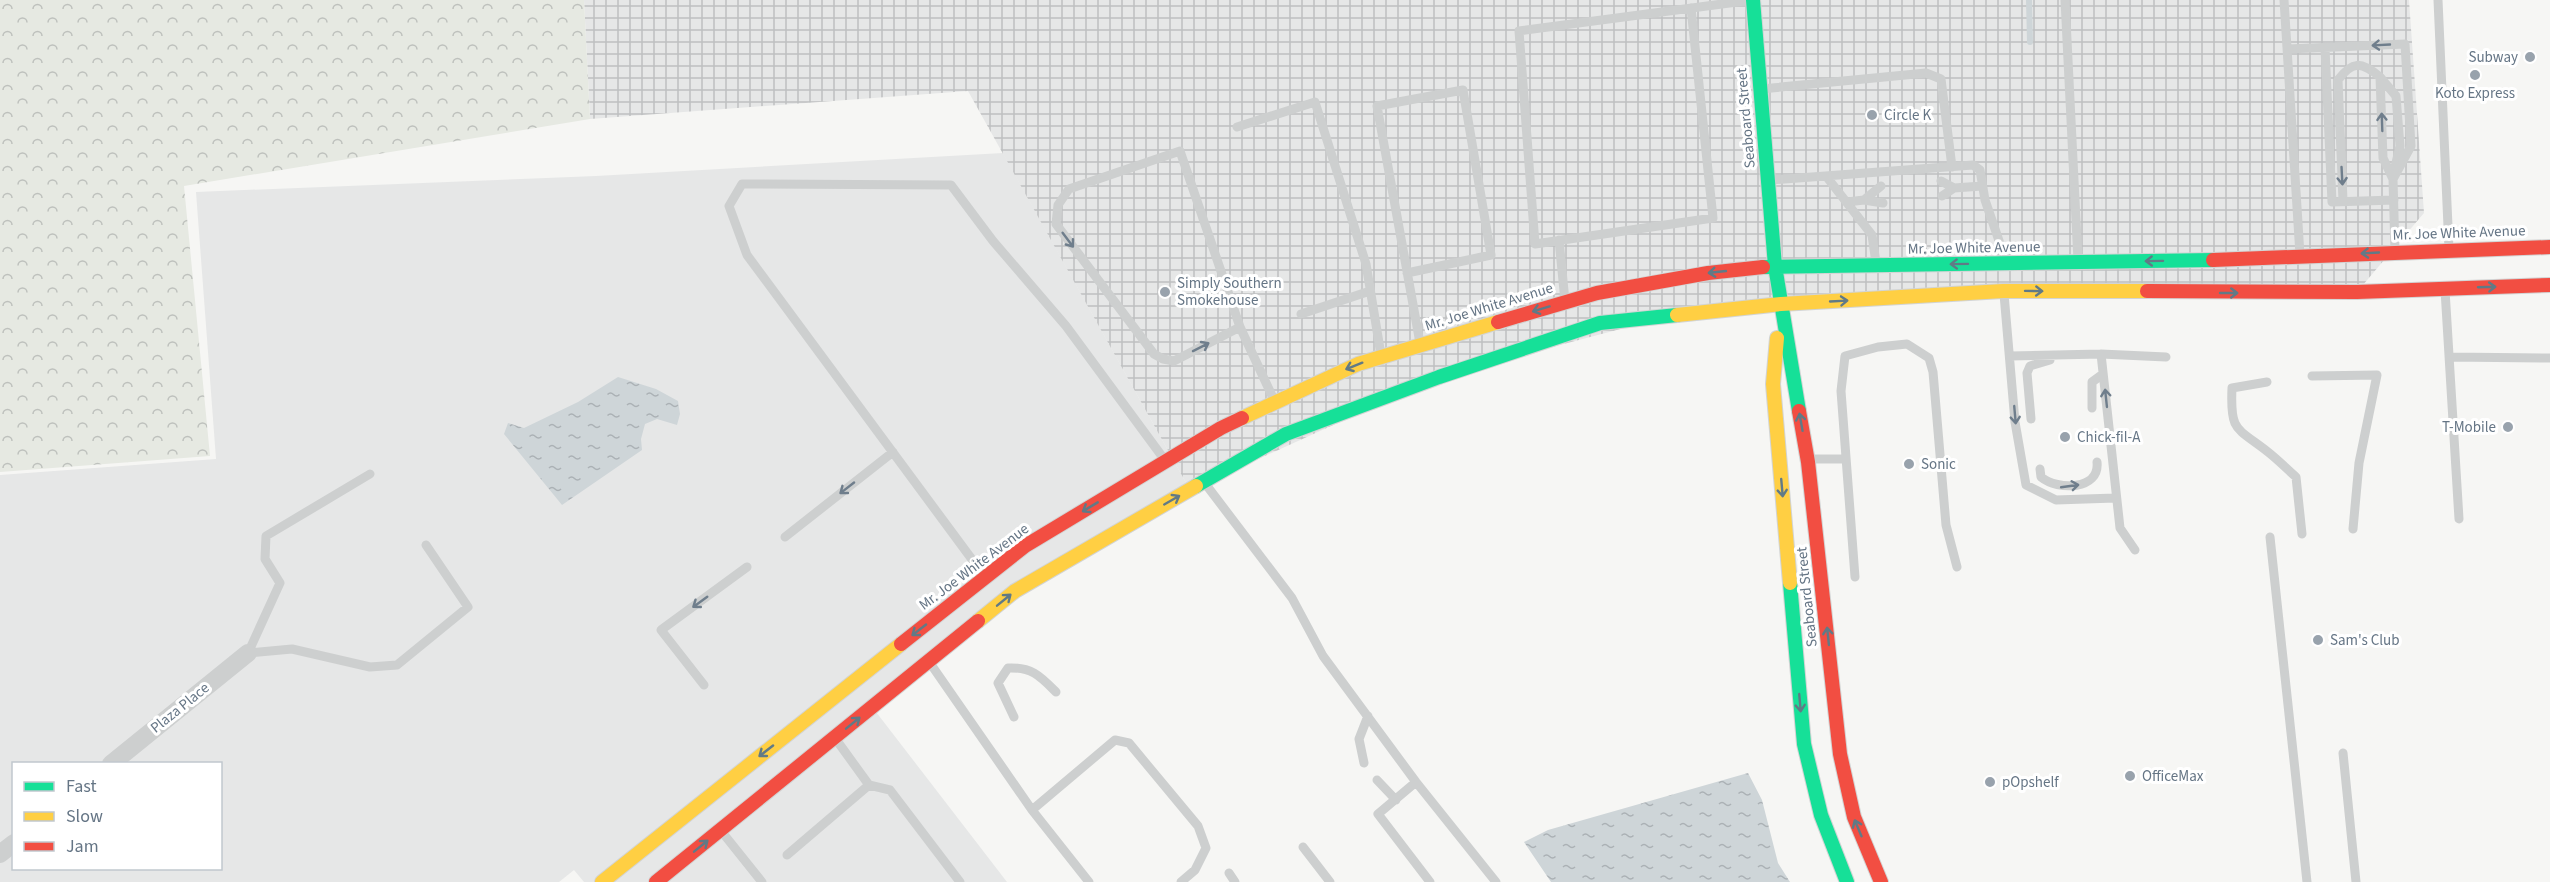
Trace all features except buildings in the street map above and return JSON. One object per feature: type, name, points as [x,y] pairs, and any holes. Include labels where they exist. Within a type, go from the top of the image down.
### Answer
[{"type":"main road","name":"Seaboard Street","points":[[1752,0],[1775,266],[1808,462],[1840,754],[1854,817],[1881,882]]},
{"type":"main road","name":"Mr. Joe White Avenue","points":[[602,882],[1025,546],[1221,428],[1358,364],[1597,293],[1708,273],[1775,266],[2007,264],[2550,247]]},
{"type":"main road","points":[[656,882],[1015,591],[1287,434],[1439,377],[1600,322],[1781,304],[2003,291],[2356,292],[2550,285]]},
{"type":"main road","name":"Seaboard Street","points":[[1781,304],[1773,384],[1804,744],[1816,801],[1828,841],[1847,882]]},
{"type":"street","name":"Plaza Place","points":[[113,762],[248,653]]},
{"type":"street","points":[[0,854],[12,845]]},
{"type":"lane","points":[[1691,8],[1713,218],[1535,244],[1520,31],[1691,8],[1752,0]]},
{"type":"lane","points":[[2065,0],[2078,262]]},
{"type":"lane","points":[[2284,0],[2300,256]]},
{"type":"lane","points":[[2438,0],[2449,249]]},
{"type":"lane","points":[[2288,49],[2405,44],[2411,146],[2393,179]]},
{"type":"lane","points":[[2325,48],[2332,202],[2394,200]]},
{"type":"lane","points":[[2343,201],[2338,80],[2347,67],[2358,64],[2371,69],[2396,96],[2400,146],[2393,179],[2396,252]]},
{"type":"lane","points":[[1760,89],[1926,73],[1941,79],[1952,167]]},
{"type":"lane","points":[[2380,77],[2383,158],[2393,179]]},
{"type":"lane","points":[[1407,273],[1491,255],[1463,90],[1377,106],[1420,346]]},
{"type":"lane","points":[[1237,127],[1316,102],[1366,264],[1381,357]]},
{"type":"lane","points":[[1240,327],[1174,361],[1154,354],[1056,224],[1058,205],[1069,189],[1180,151],[1240,327],[1275,402]]},
{"type":"lane","points":[[1768,180],[1973,165],[1980,170],[1985,201],[2007,264]]},
{"type":"lane","points":[[1826,176],[1872,235],[1876,266]]},
{"type":"lane","points":[[1941,181],[1954,188]]},
{"type":"lane","points":[[986,577],[747,255],[729,206],[742,184],[951,185],[993,241],[1066,326],[1166,461]]},
{"type":"lane","points":[[1864,200],[1881,186]]},
{"type":"lane","points":[[1942,196],[1954,188],[1982,186]]},
{"type":"lane","points":[[1847,202],[1864,200],[1883,203]]},
{"type":"lane","points":[[1559,240],[1565,302]]},
{"type":"lane","points":[[2445,289],[2459,519]]},
{"type":"lane","points":[[1301,314],[1370,291]]},
{"type":"lane","points":[[2003,291],[2015,422],[2026,485],[2056,500],[2115,498]]},
{"type":"lane","points":[[1855,577],[1841,391],[1845,356],[1878,347],[1907,345],[1929,358],[1934,372],[1946,525],[1957,567]]},
{"type":"lane","points":[[2010,356],[2101,354],[2166,357]]},
{"type":"lane","points":[[2101,354],[2120,528],[2135,550]]},
{"type":"lane","points":[[2031,419],[2027,373],[2030,366],[2038,362],[2075,355]]},
{"type":"lane","points":[[2450,357],[2550,358]]},
{"type":"lane","points":[[2092,408],[2092,382],[2103,374]]},
{"type":"lane","points":[[2312,376],[2377,375],[2359,463],[2353,529]]},
{"type":"lane","points":[[2267,382],[2232,388],[2231,413],[2241,434],[2267,451],[2296,477],[2302,534]]},
{"type":"lane","points":[[784,537],[893,452]]},
{"type":"lane","points":[[1808,462],[1815,459],[1846,459]]},
{"type":"lane","points":[[2040,469],[2041,477],[2049,484],[2061,487],[2080,484],[2091,478],[2097,469],[2097,462]]},
{"type":"lane","points":[[248,653],[280,584],[265,559],[266,536],[370,474]]},
{"type":"lane","points":[[1204,482],[1292,598],[1323,656],[1416,782],[1496,882]]},
{"type":"lane","points":[[2270,537],[2307,882]]},
{"type":"lane","points":[[248,653],[292,649],[370,667],[397,664],[468,607],[426,545]]},
{"type":"lane","points":[[704,685],[661,630],[747,567]]},
{"type":"lane","points":[[929,661],[1032,810],[1089,882]]},
{"type":"lane","points":[[1014,717],[998,683],[1008,668],[1024,667],[1042,678],[1056,692]]},
{"type":"lane","points":[[1364,763],[1359,739],[1368,716]]},
{"type":"lane","points":[[835,738],[868,785],[890,790],[960,882]]},
{"type":"lane","points":[[1032,810],[1115,740],[1129,743],[1198,826],[1206,848],[1196,870],[1181,882]]},
{"type":"lane","points":[[2343,753],[2356,882]]},
{"type":"lane","points":[[1377,780],[1396,800]]},
{"type":"lane","points":[[1416,782],[1378,814],[1430,882]]},
{"type":"lane","points":[[787,855],[868,785]]},
{"type":"lane","points":[[720,831],[762,882]]},
{"type":"lane","points":[[1303,847],[1330,882]]},
{"type":"lane","points":[[1229,873],[1235,882]]},
{"type":"shaded area","points":[[584,0],[2409,0],[2424,213],[2357,292],[1719,303],[1439,377],[1190,490],[968,91],[590,119]]},
{"type":"shaded area","points":[[1003,153],[1190,490],[1015,591],[873,708],[1007,882],[584,882],[574,870],[559,882],[0,882],[0,475],[216,459],[196,192],[596,176]]},
{"type":"green space","points":[[0,0],[584,0],[590,119],[184,186],[210,456],[0,472]]},
{"type":"water","points":[[618,377],[656,389],[678,401],[680,414],[677,425],[657,419],[645,424],[641,439],[642,450],[562,505],[504,434],[508,423],[524,428],[578,402]]},
{"type":"water","points":[[1748,773],[1762,800],[1778,863],[1790,882],[1551,882],[1524,842],[1548,830]]},
{"type":"waterway","points":[[2029,0],[2030,42]]},
{"type":"traffic: fast","points":[[1753,0],[1775,266],[1799,411]]},
{"type":"traffic: fast","points":[[1763,267],[2213,260]]},
{"type":"traffic: fast","points":[[1196,486],[1286,434],[1439,377],[1600,323],[1677,315]]},
{"type":"traffic: fast","points":[[1790,583],[1804,744],[1821,815],[1847,882]]},
{"type":"traffic: slow","points":[[1677,315],[1781,304],[2003,291],[2147,291]]},
{"type":"traffic: slow","points":[[1242,418],[1358,364],[1498,322]]},
{"type":"traffic: slow","points":[[1777,338],[1773,384],[1790,583]]},
{"type":"traffic: slow","points":[[978,621],[1015,591],[1196,486]]},
{"type":"traffic: slow","points":[[602,882],[901,644]]},
{"type":"traffic: jam","points":[[2213,260],[2550,247]]},
{"type":"traffic: jam","points":[[1498,322],[1597,293],[1708,273],[1763,267]]},
{"type":"traffic: jam","points":[[2147,291],[2357,292],[2550,285]]},
{"type":"traffic: jam","points":[[1799,411],[1808,462],[1840,754],[1854,817],[1881,882]]},
{"type":"traffic: jam","points":[[901,644],[1025,546],[1221,428],[1242,418]]},
{"type":"traffic: jam","points":[[656,882],[978,621]]},
{"type":"place","name":"Subway","points":[[2530,57]]},
{"type":"place","name":"Koto Express","points":[[2475,75]]},
{"type":"place","name":"Circle K","points":[[1872,115]]},
{"type":"place","name":"Simply Southern Smokehouse","points":[[1165,292]]},
{"type":"place","name":"T-Mobile","points":[[2508,427]]},
{"type":"place","name":"Chick-fil-A","points":[[2065,437]]},
{"type":"place","name":"Sonic","points":[[1909,464]]},
{"type":"place","name":"Sam's Club","points":[[2318,640]]},
{"type":"place","name":"OfficeMax","points":[[2130,776]]},
{"type":"place","name":"pOpshelf","points":[[1990,782]]}]
